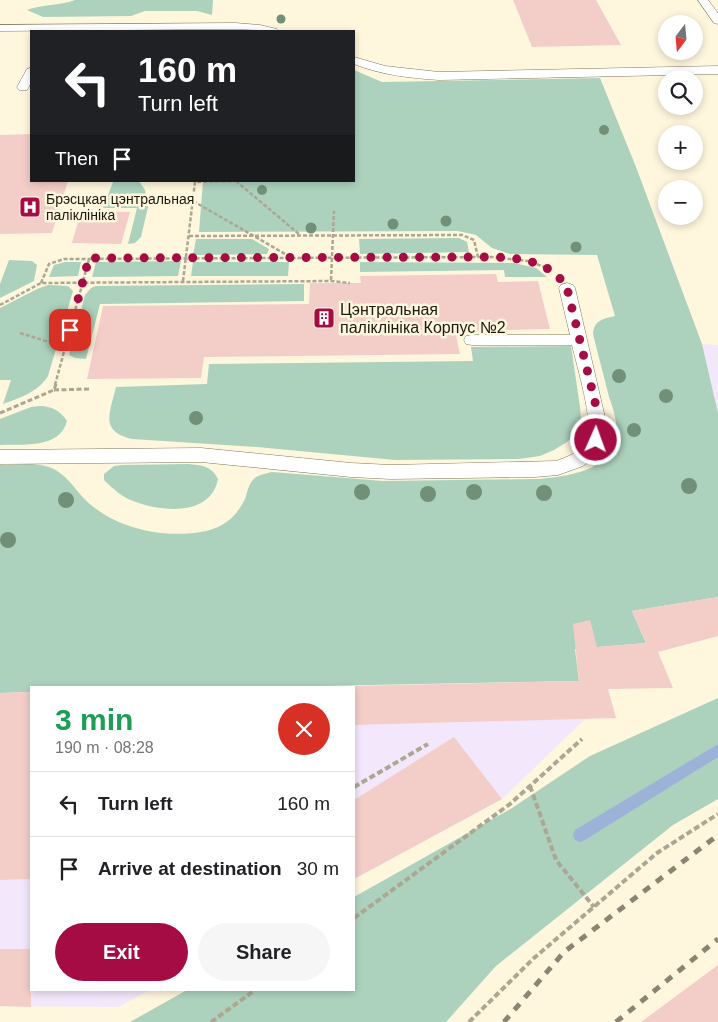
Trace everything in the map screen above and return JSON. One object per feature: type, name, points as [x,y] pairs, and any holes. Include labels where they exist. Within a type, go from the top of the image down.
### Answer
[{"type":"lane","points":[[703,0],[718,21]]},
{"type":"lane","points":[[0,28],[52,30],[235,26],[269,30]]},
{"type":"lane","points":[[355,60],[373,68],[397,73],[439,76],[718,70]]},
{"type":"lane","points":[[23,87],[30,74]]},
{"type":"lane","points":[[0,457],[201,455],[351,470],[392,472],[558,468],[576,462],[596,440],[597,433],[596,406],[567,288]]},
{"type":"lane","points":[[472,340],[579,340]]},
{"type":"path","points":[[183,282],[195,182]]},
{"type":"path","points":[[235,182],[301,236]]},
{"type":"path","points":[[193,200],[293,258]]},
{"type":"path","points":[[331,281],[334,211]]},
{"type":"path","points":[[189,236],[462,235],[474,240],[478,257]]},
{"type":"path","points":[[41,282],[46,268],[53,261],[64,259],[478,257],[511,258],[542,265],[561,278],[567,288]]},
{"type":"path","points":[[54,390],[89,258]]},
{"type":"path","points":[[0,305],[41,282],[331,281],[350,283]]},
{"type":"path","points":[[20,333],[65,347]]},
{"type":"path","points":[[0,413],[54,390],[89,389]]},
{"type":"path","points":[[355,917],[510,804],[582,739]]},
{"type":"path","points":[[355,786],[428,744]]},
{"type":"path","points":[[530,786],[556,860],[594,906]]},
{"type":"path","points":[[469,1022],[534,958],[657,853],[718,814]]},
{"type":"path","points":[[211,1022],[254,991]]},
{"type":"shaded area","points":[[702,344],[718,345],[718,413]]},
{"type":"shaded area","points":[[579,681],[585,719],[502,799],[355,878],[355,686]]},
{"type":"shaded area","points":[[30,692],[30,991],[148,991],[118,1007],[0,1006],[0,693]]},
{"type":"green space","points":[[75,0],[213,0],[212,15],[197,11],[145,11],[131,16],[43,17],[27,10]]},
{"type":"green space","points":[[355,70],[382,82],[600,78],[636,167],[702,344],[718,413],[718,597],[632,611],[646,643],[575,649],[579,681],[321,686],[30,686],[30,692],[0,693],[0,465],[34,464],[53,469],[65,477],[91,505],[116,521],[145,530],[176,534],[206,531],[224,524],[234,516],[242,505],[254,479],[272,472],[383,481],[538,479],[579,472],[603,460],[612,451],[616,438],[616,420],[593,334],[597,323],[603,319],[615,316],[597,255],[510,254],[492,248],[476,235],[458,231],[199,232],[203,182],[355,182]]},
{"type":"green space","points":[[113,182],[140,182],[145,190],[148,207],[141,237],[135,243],[128,244],[137,208],[103,208]]},
{"type":"green space","points":[[459,238],[467,242],[469,252],[360,254],[359,239]]},
{"type":"green space","points":[[196,239],[252,239],[269,249],[267,254],[193,255]]},
{"type":"green space","points":[[9,260],[32,261],[37,265],[34,281],[0,298],[0,284]]},
{"type":"green space","points":[[181,261],[178,276],[92,277],[96,262]]},
{"type":"green space","points":[[65,262],[81,262],[78,276],[49,277],[54,265]]},
{"type":"green space","points":[[193,262],[289,262],[288,276],[191,276]]},
{"type":"green space","points":[[360,262],[514,263],[536,268],[547,277],[505,277],[504,270],[360,272]]},
{"type":"green space","points":[[304,284],[304,301],[100,304],[86,359],[75,358],[69,355],[85,295],[91,288],[96,286]]},
{"type":"green space","points":[[48,285],[68,286],[73,291],[48,376],[34,390],[3,404],[11,380],[0,380],[0,308]]},
{"type":"green space","points":[[571,346],[581,419],[577,432],[567,442],[540,456],[519,459],[395,460],[257,447],[132,439],[122,436],[115,431],[109,420],[116,387],[207,384],[209,364],[473,361],[471,347]]},
{"type":"green space","points":[[40,406],[55,410],[62,414],[67,421],[63,430],[57,436],[49,441],[40,443],[0,445],[0,419],[31,407]]},
{"type":"green space","points":[[188,464],[202,466],[213,471],[218,479],[214,491],[206,500],[184,508],[159,508],[136,502],[123,496],[104,480],[104,474],[114,466]]},
{"type":"green space","points":[[718,698],[718,799],[673,825],[496,966],[446,1022],[130,1022],[185,991],[355,991],[355,896],[512,808],[590,756]]},
{"type":"building","points":[[513,0],[596,0],[621,45],[532,47]]},
{"type":"building","name":"Брэсцкая цэнтральная паліклініка","points":[[30,134],[30,182],[68,182],[52,233],[0,234],[0,135]]},
{"type":"building","points":[[81,211],[130,212],[121,244],[72,243]]},
{"type":"building","name":"Цэнтральная паліклініка Корпус №2","points":[[496,274],[498,282],[538,281],[550,329],[455,331],[460,354],[204,357],[201,378],[87,379],[103,306],[309,304],[310,283],[361,283],[360,276]]},
{"type":"building","points":[[718,597],[718,636],[658,652],[673,688],[608,689],[616,718],[355,725],[354,686],[579,681],[573,624],[590,620],[597,647],[646,643],[632,611]]},
{"type":"building","points":[[30,692],[30,879],[0,880],[0,693]]},
{"type":"building","points":[[454,737],[502,799],[355,878],[355,799]]},
{"type":"building","points":[[0,949],[30,949],[31,1007],[0,1006]]},
{"type":"building","points":[[718,965],[718,1022],[641,1022]]},
{"type":"waterway","points":[[580,835],[718,750]]},
{"type":"railway","points":[[504,1022],[564,952],[718,835]]},
{"type":"railway","points":[[616,1022],[718,939]]},
{"type":"place","name":"Брэсцкая цэнтральная паліклініка","points":[[30,207]]},
{"type":"place","name":"Цэнтральная паліклініка Корпус №2","points":[[324,318]]},
{"type":"route","points":[[70,330],[89,258],[492,257],[528,261],[552,270],[561,278],[567,288],[596,406],[598,426],[596,440]]}]
